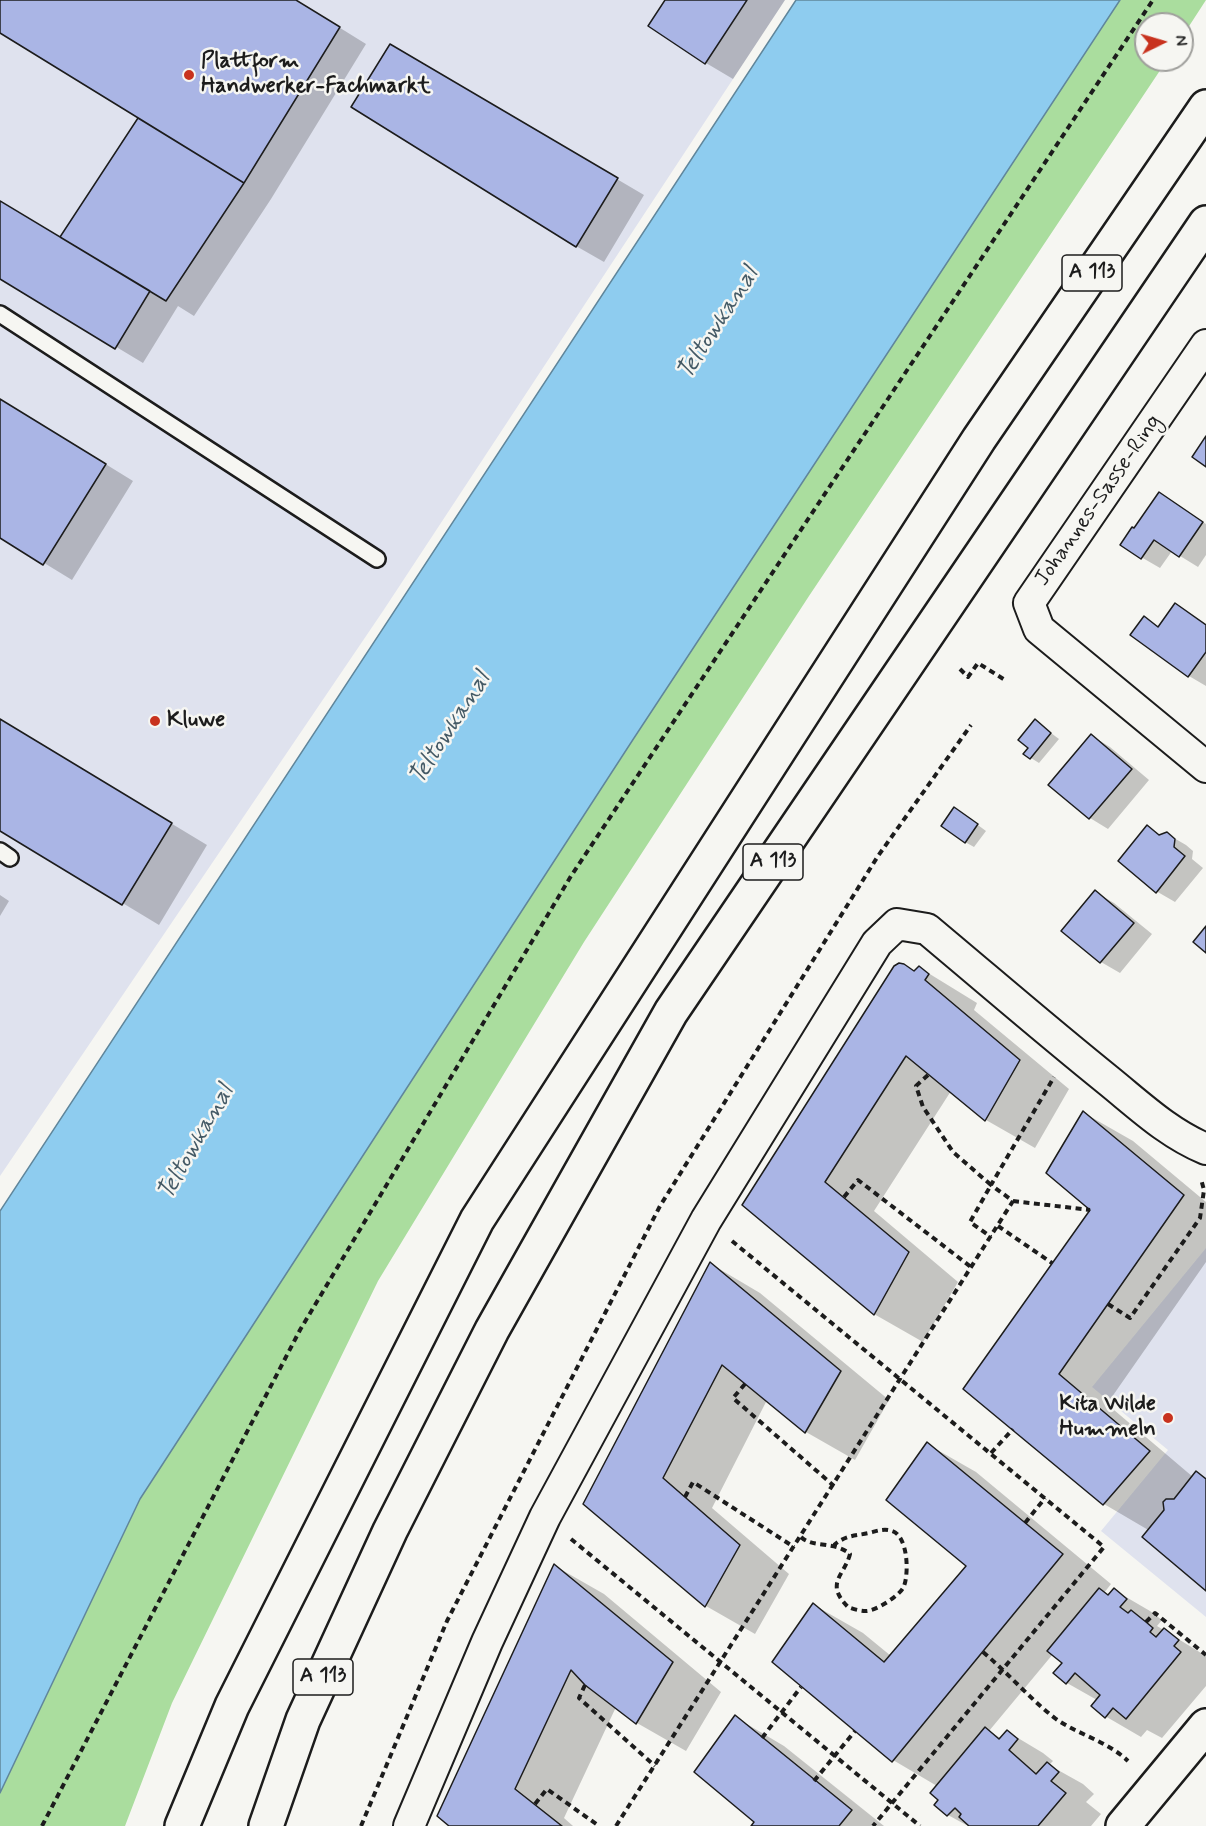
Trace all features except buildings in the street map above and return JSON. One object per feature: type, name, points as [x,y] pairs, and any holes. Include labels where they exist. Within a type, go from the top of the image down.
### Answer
[{"type":"main road","name":"A 113","points":[[182,1826],[232,1706],[477,1220],[979,439],[1206,107]]},
{"type":"main road","name":"A 113","points":[[266,1826],[303,1720],[395,1520],[492,1330],[671,1012],[1206,223]]},
{"type":"main road","points":[[1123,1826],[1206,1726]]},
{"type":"street","name":"Johannes-Sasse-Ring","points":[[1206,345],[1029,603],[1039,629],[1206,767]]},
{"type":"street","points":[[409,1826],[487,1642],[545,1517],[706,1220],[877,943],[897,924],[927,929],[1070,1050],[1174,1133],[1203,1147]]},
{"type":"lane","points":[[0,314],[376,559]]},
{"type":"path","points":[[42,1826],[300,1330],[571,876],[1153,0]]},
{"type":"path","points":[[960,669],[968,677],[978,663],[1005,680]]},
{"type":"path","points":[[991,1237],[969,1222],[1070,1050]]},
{"type":"path","points":[[928,1075],[916,1086],[923,1107],[953,1152],[991,1185],[1013,1201],[1090,1210]]},
{"type":"path","points":[[1108,1304],[1130,1318],[1200,1218],[1204,1190],[1193,1154],[1203,1147]]},
{"type":"path","points":[[844,1197],[858,1180],[971,1267]]},
{"type":"path","points":[[616,1826],[722,1663],[1013,1201]]},
{"type":"path","points":[[706,1220],[1104,1547],[873,1826]]},
{"type":"path","points":[[998,1226],[1052,1263]]},
{"type":"path","points":[[745,1384],[733,1398],[834,1486]]},
{"type":"path","points":[[991,1453],[1013,1429]]},
{"type":"path","points":[[685,1497],[693,1482],[794,1547]]},
{"type":"path","points":[[1025,1523],[1045,1498]]},
{"type":"path","points":[[545,1517],[920,1826]]},
{"type":"path","points":[[801,1537],[805,1541],[834,1545],[850,1554],[837,1581],[838,1593],[848,1607],[866,1611],[877,1608],[901,1591],[905,1585],[906,1551],[901,1539],[894,1531],[880,1530],[855,1534],[843,1538],[834,1545]]},
{"type":"path","points":[[1146,1622],[1155,1613],[1206,1655]]},
{"type":"path","points":[[983,1652],[1054,1717],[1074,1731],[1115,1749],[1128,1761]]},
{"type":"path","points":[[585,1685],[579,1698],[655,1766]]},
{"type":"path","points":[[762,1738],[801,1687]]},
{"type":"path","points":[[814,1781],[855,1731]]},
{"type":"path","points":[[535,1804],[547,1789],[599,1826]]},
{"type":"shaded area","points":[[0,0],[785,0],[383,611],[0,1176]]},
{"type":"shaded area","name":"Kita Wilde Hummeln","points":[[1206,1248],[1206,1617],[1101,1531],[1168,1450],[1092,1387]]},
{"type":"green space","points":[[1120,0],[1206,0],[1194,18],[1194,12],[1134,12],[1134,72],[1159,72],[809,596],[584,942],[378,1281],[172,1703],[125,1826],[0,1826],[0,1793],[140,1499],[634,738]]},
{"type":"water","name":"Teltowkanal","points":[[796,0],[1120,0],[634,738],[140,1499],[0,1793],[0,1211]]},
{"type":"place","name":"Plattform Handwerker-Fachmarkt","points":[[189,75]]},
{"type":"place","name":"Kluwe","points":[[155,721]]},
{"type":"place","name":"Kita Wilde Hummeln","points":[[1168,1418]]}]
